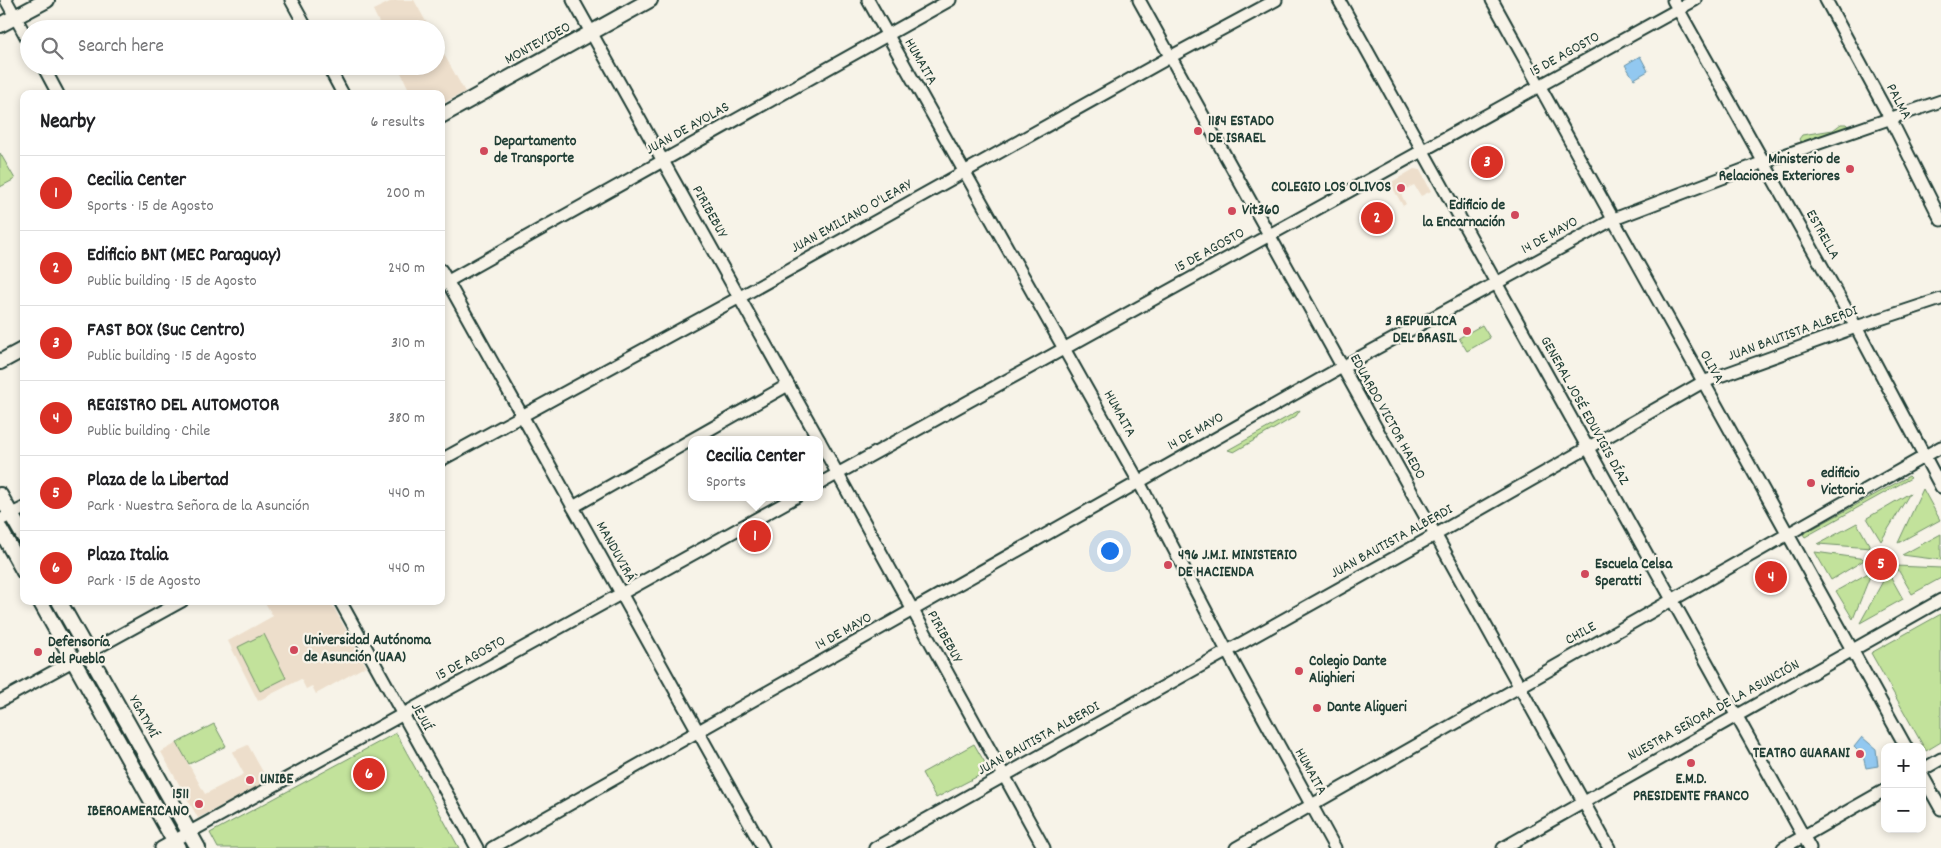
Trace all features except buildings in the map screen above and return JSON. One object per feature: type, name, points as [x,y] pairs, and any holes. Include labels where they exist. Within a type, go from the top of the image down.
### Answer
[{"type":"main road","points":[[0,25],[47,0]]},
{"type":"main road","name":"MONTEVIDEO","points":[[445,114],[650,0]]},
{"type":"main road","points":[[0,362],[20,351]]},
{"type":"main road","points":[[0,495],[5,517],[20,534]]},
{"type":"main road","points":[[0,529],[20,565]]},
{"type":"main road","points":[[42,605],[176,844]]},
{"type":"main road","name":"YGATYMÍ","points":[[62,605],[198,848]]},
{"type":"street","points":[[6,0],[20,26]]},
{"type":"street","points":[[291,0],[302,20]]},
{"type":"street","name":"PIRIBEBUY","points":[[573,0],[817,436]]},
{"type":"street","name":"HUMAITA","points":[[868,0],[1140,482],[1227,651],[1335,848]]},
{"type":"street","name":"JUAN DE AYOLAS","points":[[445,282],[950,0]]},
{"type":"street","name":"EDUARDO VICTOR HAEDO","points":[[1138,0],[1609,848]]},
{"type":"street","name":"JUAN EMILIANO O'LEARY","points":[[445,458],[1276,0]]},
{"type":"street","name":"GENERAL JOSÉ EDUVIGIS DÍAZ","points":[[1339,0],[1810,848]]},
{"type":"street","name":"OLIVA","points":[[1492,0],[1904,743]]},
{"type":"street","name":"15 DE AGOSTO","points":[[823,482],[1540,86],[1676,5],[1695,0]]},
{"type":"street","name":"PALMA","points":[[1826,0],[1890,118],[1941,220]]},
{"type":"street","name":"ESTRELLA","points":[[1676,5],[1856,327],[1941,487]]},
{"type":"street","points":[[47,75],[56,90]]},
{"type":"street","points":[[333,75],[341,90]]},
{"type":"street","name":"14 DE MAYO","points":[[492,848],[1342,367],[1614,218],[1764,162],[1941,101]]},
{"type":"street","name":"MANDUVIRÁ","points":[[445,285],[522,416],[762,848]]},
{"type":"street","name":"JUAN BAUTISTA ALBERDI","points":[[875,848],[1588,449],[1703,382],[1856,327],[1941,299]]},
{"type":"street","points":[[698,436],[788,385]]},
{"type":"street","points":[[573,507],[688,442]]},
{"type":"street","name":"PIRIBEBUY","points":[[823,447],[1044,848]]},
{"type":"street","name":"CHILE","points":[[1236,848],[1941,447]]},
{"type":"street","name":"15 DE AGOSTO","points":[[161,848],[176,844],[189,833],[789,501]]},
{"type":"street","points":[[5,517],[20,510]]},
{"type":"street","name":"NUESTRA SEÑORA DE LA ASUNCIÓN","points":[[1503,848],[1941,600]]},
{"type":"street","points":[[0,701],[175,605]]},
{"type":"street","name":"JEJUÍ","points":[[342,605],[477,848]]},
{"type":"street","points":[[1926,768],[1941,759]]},
{"type":"street","points":[[1926,782],[1941,809]]},
{"type":"street","points":[[1782,848],[1881,792]]},
{"type":"shaded area","points":[[394,0],[414,0],[425,20],[378,20],[373,10]]},
{"type":"shaded area","points":[[445,56],[465,92],[445,102],[445,90],[409,90],[402,75],[445,75]]},
{"type":"shaded area","name":"COLEGIO LOS OLIVOS","points":[[1414,169],[1420,170],[1431,191],[1421,196],[1414,185],[1400,192],[1406,204],[1403,206],[1390,183]]},
{"type":"shaded area","name":"Universidad Autónoma de Asunción (UAA)","points":[[266,605],[332,605],[366,666],[316,694],[312,686],[306,689],[301,679],[258,701],[228,641],[273,616]]},
{"type":"shaded area","name":"UNIBE","points":[[177,743],[205,794],[244,774],[232,752],[248,745],[268,781],[198,818],[161,752]]},
{"type":"green space","points":[[1841,124],[1846,124],[1849,127],[1847,133],[1841,141],[1832,146],[1805,145],[1799,139],[1802,135],[1833,130]]},
{"type":"green space","points":[[0,153],[15,179],[0,187]]},
{"type":"green space","points":[[1482,325],[1490,338],[1467,351],[1459,338]]},
{"type":"green space","points":[[1300,410],[1296,416],[1234,452],[1228,450]]},
{"type":"green space","points":[[1909,476],[1911,478],[1805,537],[1803,534]]},
{"type":"green space","points":[[1923,489],[1940,520],[1898,543]]},
{"type":"green space","points":[[1910,493],[1881,541],[1867,518]]},
{"type":"green space","points":[[1857,523],[1871,548],[1818,544]]},
{"type":"green space","points":[[1941,534],[1941,560],[1902,555]]},
{"type":"green space","points":[[1815,552],[1866,559],[1831,580]]},
{"type":"green space","points":[[1896,566],[1941,568],[1941,578],[1912,594]]},
{"type":"green space","points":[[1872,571],[1853,619],[1836,591]]},
{"type":"green space","points":[[1888,572],[1903,599],[1860,623]]},
{"type":"green space","points":[[1941,614],[1941,742],[1926,751],[1926,743],[1922,743],[1871,653]]},
{"type":"green space","points":[[264,634],[286,678],[260,691],[238,647]]},
{"type":"green space","points":[[87,665],[177,825],[175,825],[86,667]]},
{"type":"green space","points":[[214,724],[226,746],[189,764],[177,743]]},
{"type":"green space","points":[[396,733],[459,848],[218,848],[210,833]]},
{"type":"green space","points":[[974,744],[988,768],[986,772],[936,798],[922,773]]},
{"type":"water","points":[[1640,56],[1648,71],[1634,79],[1625,65]]},
{"type":"water","points":[[1862,737],[1876,749],[1878,766],[1866,768],[1863,756],[1854,747]]},
{"type":"place","name":"1184 ESTADO DE ISRAEL","points":[[1198,131]]},
{"type":"place","name":"Departamento de Transporte","points":[[484,151]]},
{"type":"place","name":"FAST BOX (Suc Centro)","points":[[1487,162]]},
{"type":"place","name":"Ministerio de Relaciones Exteriores","points":[[1850,169]]},
{"type":"place","name":"COLEGIO LOS OLIVOS","points":[[1401,188]]},
{"type":"place","name":"Vit360","points":[[1232,211]]},
{"type":"place","name":"Edificio de la Encarnación","points":[[1515,215]]},
{"type":"place","name":"Edificio BNT (MEC Paraguay)","points":[[1377,218]]},
{"type":"place","name":"3 REPUBLICA DEL BRASIL","points":[[1467,331]]},
{"type":"place","name":"edificio Victoria","points":[[1811,483]]},
{"type":"place","name":"Cecilia Center","points":[[755,536]]},
{"type":"place","name":"Plaza de la Libertad","points":[[1881,564]]},
{"type":"place","name":"496 J.M.I. MINISTERIO DE HACIENDA","points":[[1168,565]]},
{"type":"place","name":"Escuela Celsa Speratti","points":[[1585,574]]},
{"type":"place","name":"REGISTRO DEL AUTOMOTOR","points":[[1771,577]]},
{"type":"place","name":"Universidad Autónoma de Asunción (UAA)","points":[[294,650]]},
{"type":"place","name":"Defensoría del Pueblo","points":[[38,652]]},
{"type":"place","name":"Colegio Dante Alighieri","points":[[1299,671]]},
{"type":"place","name":"Dante Aligueri","points":[[1317,708]]},
{"type":"place","name":"TEATRO GUARANI","points":[[1860,754]]},
{"type":"place","name":"E.M.D. PRESIDENTE FRANCO","points":[[1691,763]]},
{"type":"place","name":"Plaza Italia","points":[[369,774]]},
{"type":"place","name":"UNIBE","points":[[250,780]]},
{"type":"place","name":"1511 IBEROAMERICANO","points":[[199,804]]}]
